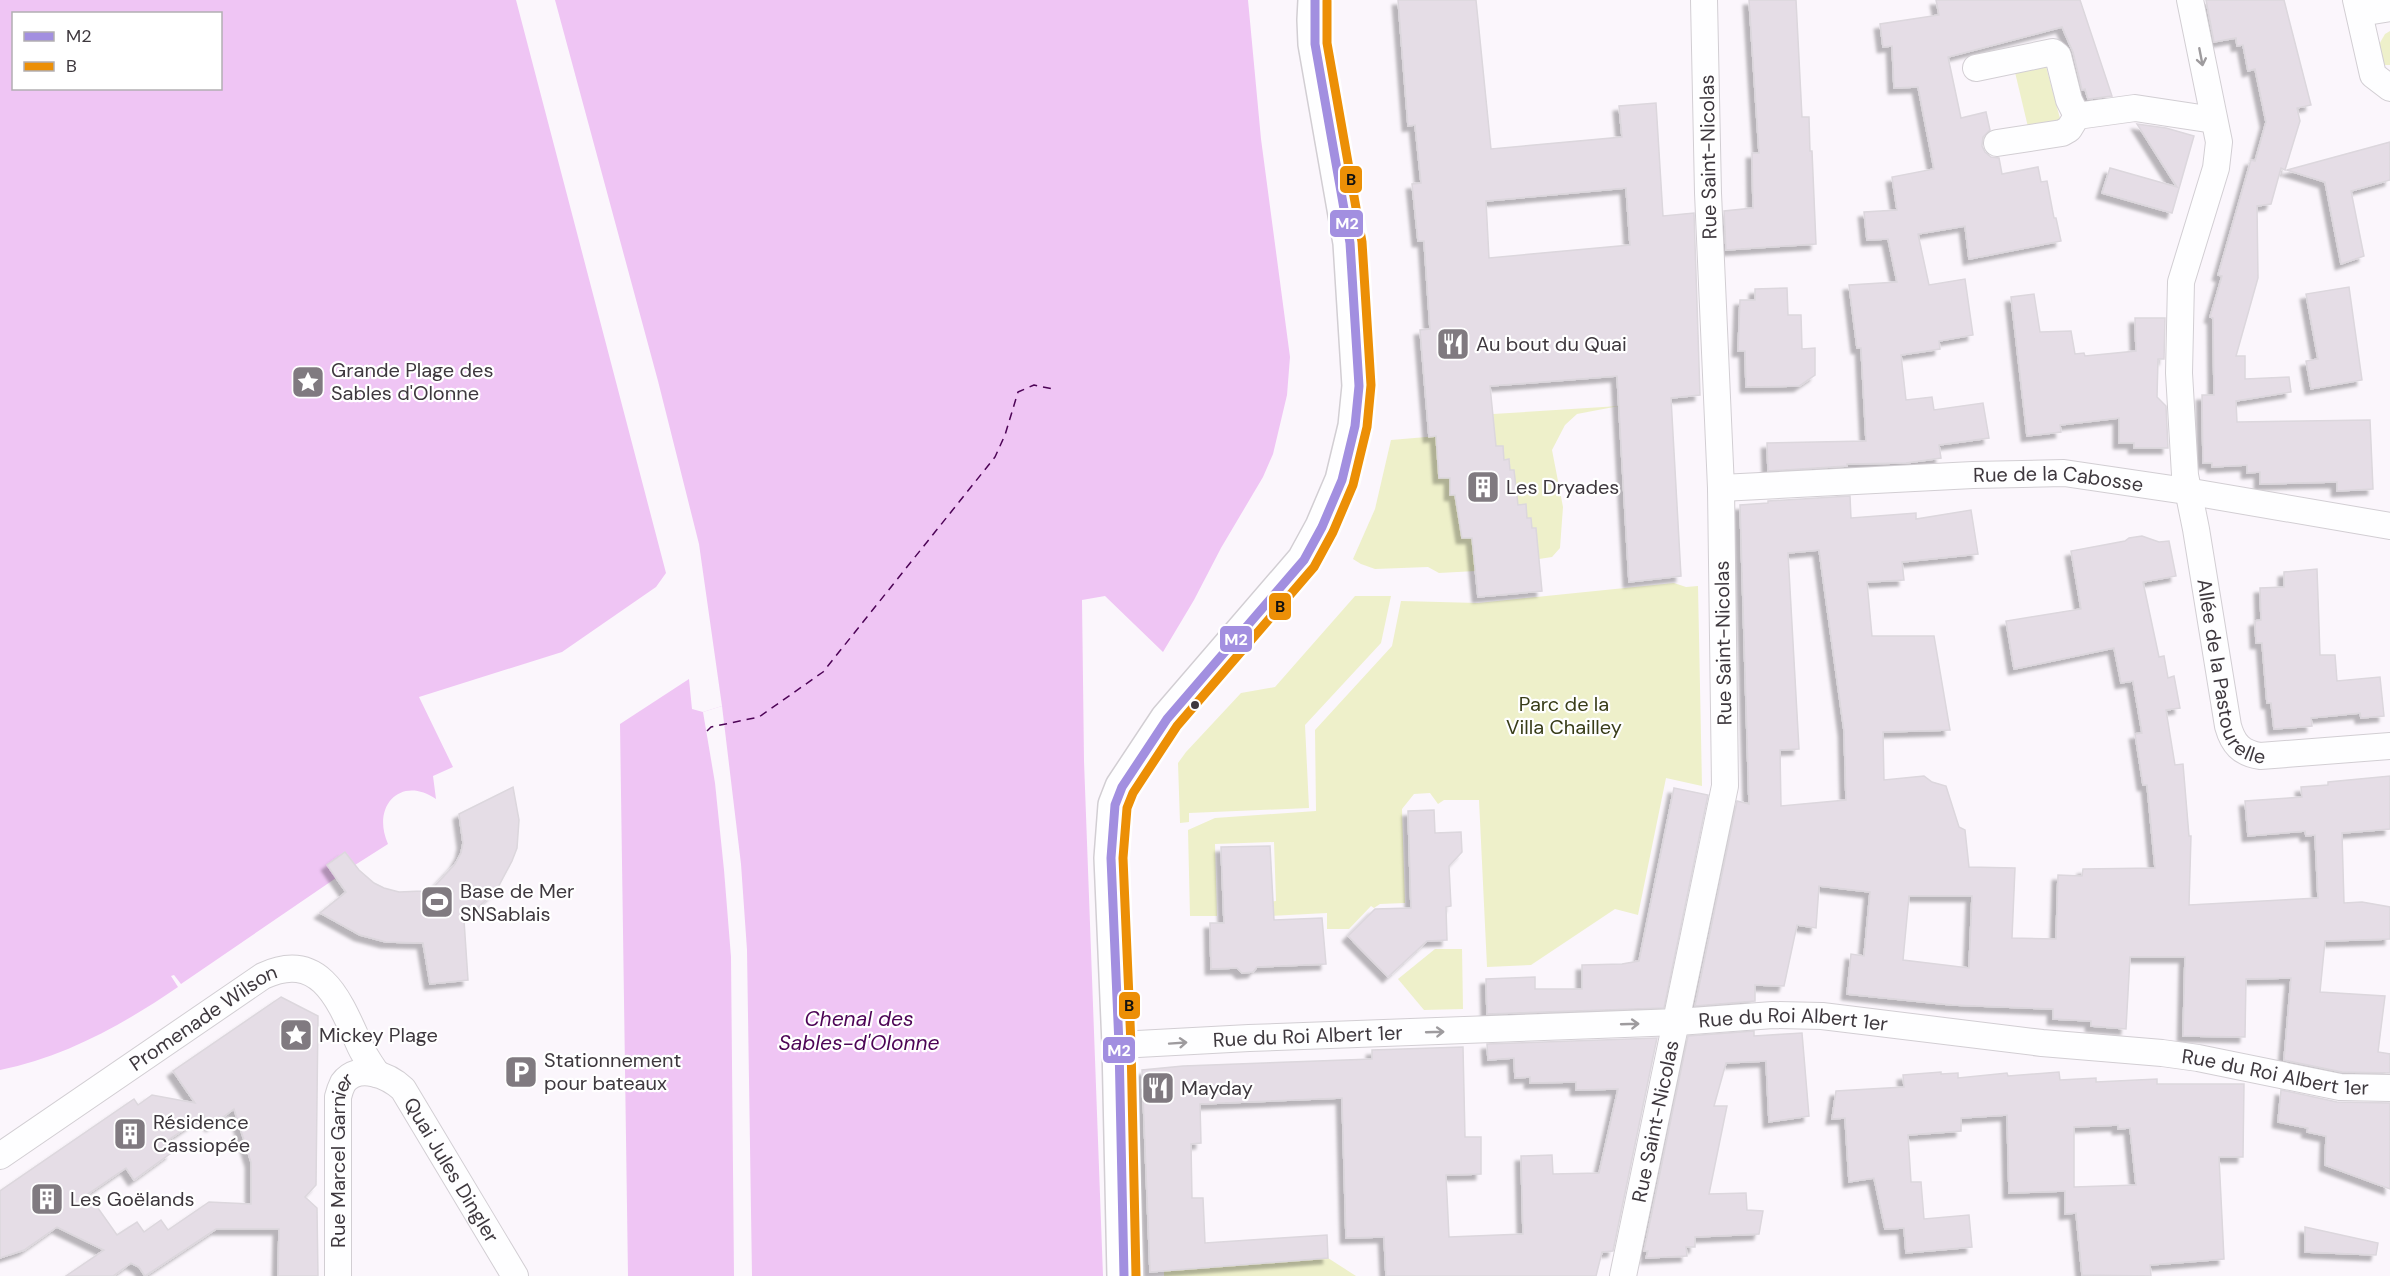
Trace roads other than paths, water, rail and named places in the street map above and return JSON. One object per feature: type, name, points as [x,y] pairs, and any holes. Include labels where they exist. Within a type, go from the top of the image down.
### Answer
[{"type":"street","points":[[1124,1276],[1119,1045],[1111,858],[1115,805],[1122,787],[1167,718],[1304,560],[1322,527],[1342,480],[1355,426],[1359,386],[1350,243],[1316,44],[1315,0]]},
{"type":"street","name":"Rue Saint-Nicolas","points":[[1623,1276],[1678,1022],[1725,786],[1721,488],[1708,193],[1704,0]]},
{"type":"street","points":[[2187,491],[2179,373],[2181,282],[2216,168],[2218,142],[2190,0]]},
{"type":"street","points":[[2390,8],[2358,6],[2373,75],[2390,88]]},
{"type":"street","points":[[1976,68],[2053,52],[2058,56],[2068,100],[2077,116]]},
{"type":"street","points":[[2077,116],[2135,108],[2214,120]]},
{"type":"street","points":[[1997,143],[2062,133],[2069,129],[2077,116]]},
{"type":"street","name":"Rue de la Cabosse","points":[[1721,488],[1973,475],[2064,473],[2187,491],[2390,526]]},
{"type":"street","name":"Allée de la Pastourelle","points":[[2187,491],[2196,529],[2232,740],[2240,749],[2260,756],[2390,746]]},
{"type":"street","name":"Promenade Wilson","points":[[0,1156],[262,976],[278,969],[292,967],[307,972],[320,977],[330,987],[377,1074]]},
{"type":"street","name":"Rue du Roi Albert 1er","points":[[1119,1045],[1678,1022],[1773,1014],[1822,1016],[2042,1043],[2162,1053],[2198,1058],[2340,1087],[2390,1088]]},
{"type":"street","name":"Rue Marcel Garnier","points":[[338,1276],[338,1097],[344,1083],[353,1075],[377,1074]]},
{"type":"street","name":"Quai Jules Dingler","points":[[377,1074],[393,1080],[403,1089],[515,1276]]},
{"type":"water","name":"Grande Plage des Sables d'Olonne","points":[[0,0],[516,0],[666,573],[656,587],[562,652],[419,697],[453,767],[433,776],[436,799],[423,792],[411,791],[392,798],[383,818],[388,844],[355,865],[345,852],[327,865],[336,878],[181,984],[174,975],[171,976],[178,987],[137,1014],[71,1048],[0,1070]]},
{"type":"water","name":"Chenal des Sables-d'Olonne","points":[[555,0],[1248,0],[1261,139],[1290,357],[1287,395],[1273,454],[1263,477],[1163,652],[1105,596],[1082,600],[1084,761],[1103,1276],[628,1276],[620,724],[689,679],[692,709],[703,712],[722,706],[699,544],[658,381]]},
{"type":"place","name":"Au bout du Quai","points":[[1453,344]]},
{"type":"place","name":"Grande Plage des Sables d'Olonne","points":[[308,382]]},
{"type":"place","name":"Les Dryades","points":[[1483,487]]},
{"type":"place","name":"Base de Mer SNSablais","points":[[437,902]]},
{"type":"place","name":"Mickey Plage","points":[[296,1035]]},
{"type":"place","name":"Stationnement pour bateaux","points":[[521,1072]]},
{"type":"place","name":"Mayday","points":[[1158,1088]]},
{"type":"place","name":"Résidence Cassiopée","points":[[130,1134]]},
{"type":"place","name":"Les Goëlands","points":[[47,1199]]},
{"type":"park label","name":"Parc de la Villa Chailley","points":[[1564,716]]}]
